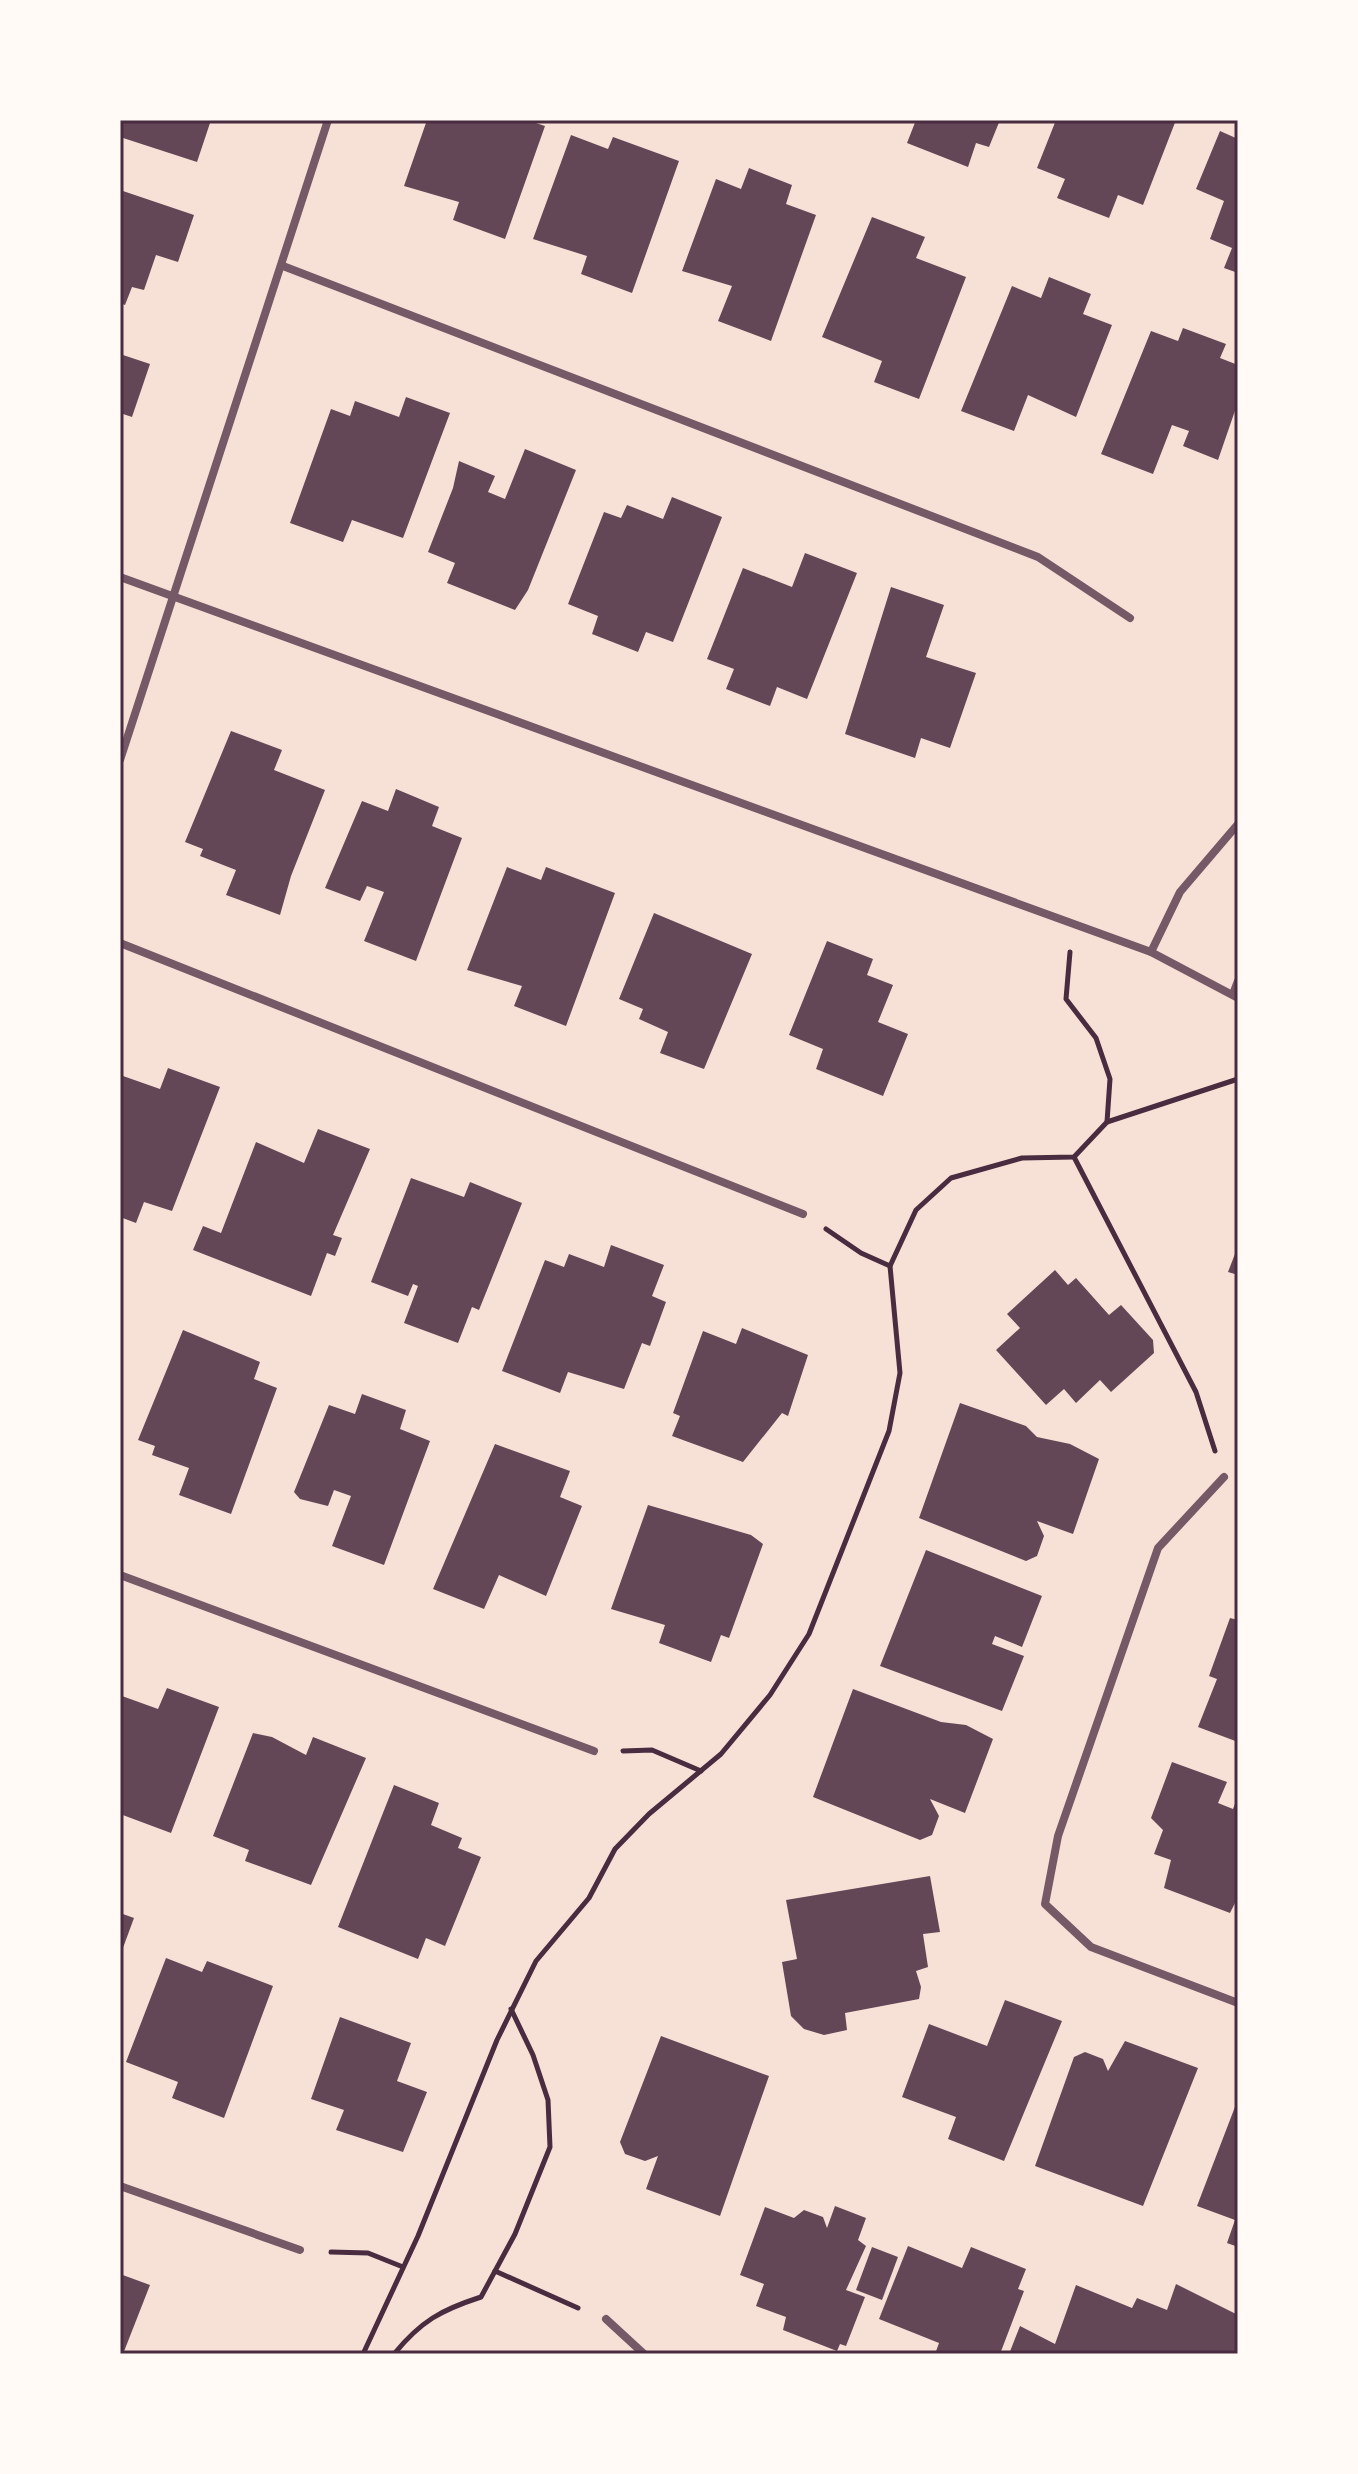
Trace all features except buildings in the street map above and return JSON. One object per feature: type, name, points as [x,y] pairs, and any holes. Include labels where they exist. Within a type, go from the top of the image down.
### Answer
[{"type":"street","points":[[120,760],[328,120]]},
{"type":"street","points":[[283,266],[1038,557],[1130,618]]},
{"type":"street","points":[[120,577],[1151,952],[1236,996],[1238,981]]},
{"type":"street","points":[[1151,952],[1180,892],[1238,824]]},
{"type":"street","points":[[120,943],[803,1214]]},
{"type":"street","points":[[1224,1477],[1158,1548],[1058,1836],[1045,1904],[1091,1947],[1238,2003]]},
{"type":"street","points":[[120,1575],[594,1751]]},
{"type":"street","points":[[120,2186],[300,2250]]},
{"type":"street","points":[[606,2319],[644,2354]]},
{"type":"path","points":[[1072,923],[1066,999],[1096,1038],[1110,1079],[1107,1122]]},
{"type":"path","points":[[363,2354],[403,2267],[511,2009],[536,1961],[589,1898],[615,1849],[649,1814],[721,1754],[770,1695],[809,1634],[889,1431],[900,1373],[890,1266],[916,1210],[951,1178],[1022,1158],[1074,1157],[1107,1122],[1238,1079]]},
{"type":"path","points":[[1074,1157],[1196,1392],[1224,1477]]},
{"type":"path","points":[[803,1214],[861,1253],[890,1266]]},
{"type":"path","points":[[594,1751],[652,1750],[701,1771]]},
{"type":"path","points":[[394,2354],[416,2328],[449,2308],[481,2297],[515,2234],[550,2147],[548,2100],[533,2055],[511,2009]]},
{"type":"path","points":[[300,2250],[368,2253],[403,2267]]},
{"type":"path","points":[[495,2271],[606,2319]]}]
